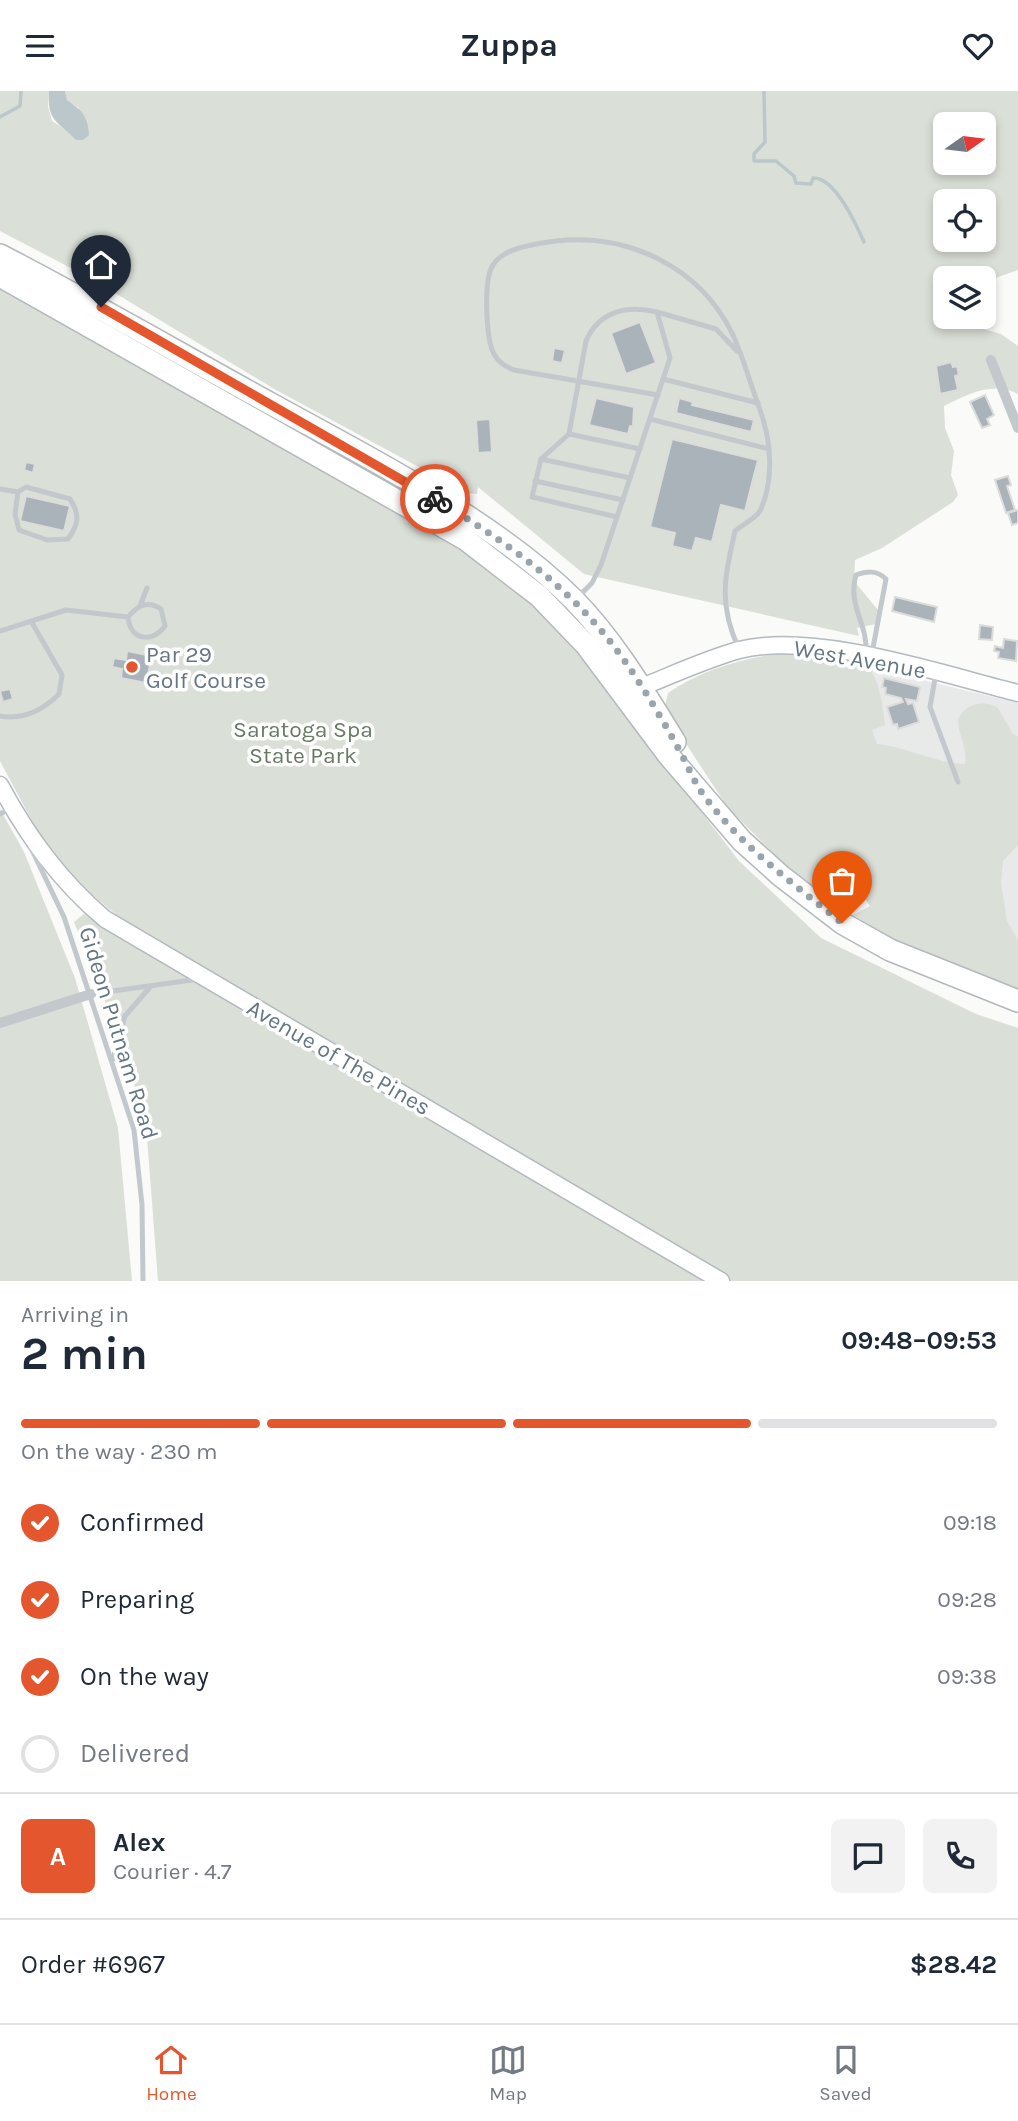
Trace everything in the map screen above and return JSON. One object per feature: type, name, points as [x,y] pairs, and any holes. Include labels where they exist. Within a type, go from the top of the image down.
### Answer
[{"type":"highway","points":[[0,255],[101,307],[341,442],[473,521],[528,560],[575,601],[624,659],[633,690]]},
{"type":"highway","points":[[0,276],[270,426],[334,466],[384,491],[465,540],[538,596],[633,690],[678,747],[691,779],[742,841],[842,923],[902,955],[1018,1001]]},
{"type":"street","points":[[990,360],[1018,428]]},
{"type":"street","name":"West Avenue","points":[[633,690],[739,650],[772,645],[805,645],[869,657],[1018,693]]},
{"type":"street","name":"Avenue of The Pines","points":[[0,785],[6,811],[72,891],[105,919],[202,979],[722,1281]]},
{"type":"street","points":[[0,1023],[91,994]]},
{"type":"lane","points":[[658,395],[514,370],[502,365],[493,352],[487,287],[493,265],[510,251],[543,243],[580,239],[617,244],[661,258],[684,274],[715,304],[739,353],[758,403],[766,426],[771,464],[759,513],[735,531],[725,577],[726,619],[739,650]]},
{"type":"lane","points":[[617,516],[532,497],[541,459],[569,434],[586,341],[592,327],[605,316],[621,310],[640,308],[716,329],[739,353]]},
{"type":"lane","points":[[575,601],[592,583],[623,500],[670,358],[657,312]]},
{"type":"lane","points":[[663,379],[758,403]]},
{"type":"lane","points":[[650,419],[769,449]]},
{"type":"lane","points":[[569,434],[640,449]]},
{"type":"lane","points":[[541,459],[630,478]]},
{"type":"lane","points":[[535,481],[623,500]]},
{"type":"lane","points":[[0,489],[18,492],[26,487],[71,499],[78,510],[77,527],[68,539],[47,540],[19,530],[15,514],[18,492]]},
{"type":"lane","points":[[867,571],[881,574],[886,579],[887,589],[869,657],[867,641],[851,591],[856,575],[867,571]]},
{"type":"lane","points":[[0,631],[66,610],[128,617],[140,606],[147,588]]},
{"type":"lane","points":[[128,617],[129,627],[135,635],[144,638],[160,632],[165,626],[161,610],[154,605],[140,606]]},
{"type":"lane","points":[[0,716],[18,719],[35,712],[59,694],[62,675],[31,621]]},
{"type":"lane","points":[[936,673],[930,707],[958,782]]},
{"type":"lane","name":"Gideon Putnam Road","points":[[6,811],[64,917],[134,1130],[138,1157],[143,1281]]},
{"type":"lane","points":[[91,994],[202,979]]},
{"type":"lane","points":[[112,1061],[125,1016],[151,986]]},
{"type":"shaded area","points":[[49,91],[65,91],[67,100],[83,114],[89,135],[83,140],[76,140],[55,120],[50,109]]},
{"type":"shaded area","points":[[844,661],[1018,703],[1018,815],[894,787]]},
{"type":"shaded area","points":[[1018,819],[1018,985],[966,857]]},
{"type":"green space","points":[[0,91],[49,91],[48,106],[52,121],[65,129],[79,108],[67,100],[65,91],[1018,91],[1018,270],[996,278],[996,266],[933,266],[933,329],[984,329],[1001,334],[1018,346],[1018,394],[1009,390],[990,389],[944,406],[945,428],[954,451],[951,475],[958,495],[953,502],[882,548],[855,560],[854,581],[878,610],[876,624],[857,628],[859,636],[584,574],[478,487],[477,494],[467,493],[276,390],[90,278],[0,231]]},
{"type":"green space","name":"Saratoga Spa State Park","points":[[0,289],[115,350],[471,556],[526,597],[577,649],[739,861],[821,938],[976,1014],[1018,1028],[1018,1281],[158,1281],[147,1137],[128,1059],[74,922],[85,913],[206,988],[211,972],[125,922],[79,884],[42,840],[0,761]]},
{"type":"green space","points":[[806,651],[855,656],[872,672],[879,689],[885,725],[872,730],[877,744],[965,764],[958,719],[965,710],[981,704],[998,708],[1013,734],[1018,737],[1018,845],[1003,861],[1001,883],[1007,921],[1018,940],[1018,991],[902,944],[853,915],[870,906],[859,890],[833,901],[782,862],[728,808],[664,710],[668,693],[700,675],[752,658]]},
{"type":"green space","points":[[0,809],[24,852],[75,978],[118,1128],[132,1281],[0,1281]]},
{"type":"building","points":[[640,322],[656,363],[626,374],[611,333]]},
{"type":"building","points":[[554,348],[565,350],[562,363],[552,361]]},
{"type":"building","points":[[951,362],[953,367],[957,366],[959,375],[955,376],[958,390],[940,394],[936,366]]},
{"type":"building","points":[[985,395],[994,415],[987,419],[990,425],[982,428],[970,402]]},
{"type":"building","points":[[596,398],[634,407],[633,427],[630,426],[628,434],[589,425]]},
{"type":"building","points":[[679,398],[693,402],[692,405],[754,420],[751,432],[676,413]]},
{"type":"building","points":[[490,419],[492,452],[478,453],[476,420]]},
{"type":"building","points":[[672,439],[758,460],[745,511],[721,505],[712,542],[696,538],[692,551],[672,546],[675,533],[650,527]]},
{"type":"building","points":[[26,462],[35,464],[33,473],[24,470]]},
{"type":"building","points":[[1008,476],[1011,485],[1007,486],[1015,510],[1006,513],[995,480]]},
{"type":"building","points":[[26,496],[70,506],[64,531],[20,521]]},
{"type":"building","points":[[1018,510],[1018,523],[1012,525],[1008,513]]},
{"type":"building","points":[[895,597],[937,607],[934,622],[892,611]]},
{"type":"building","points":[[980,625],[993,627],[992,640],[979,639]]},
{"type":"building","points":[[1004,639],[1017,641],[1016,661],[998,658],[999,652],[994,651],[995,646],[1003,648]]},
{"type":"building","name":"Par 29 Golf Course","points":[[127,651],[152,656],[146,683],[121,678],[122,669],[112,667],[114,658],[126,660]]},
{"type":"building","points":[[884,678],[920,687],[917,701],[906,699],[908,704],[913,703],[919,722],[898,729],[897,724],[893,725],[887,707],[903,702],[901,698],[885,694],[886,688],[882,687]]},
{"type":"building","points":[[10,689],[13,699],[3,702],[0,691]]},
{"type":"waterway","points":[[0,117],[20,106],[21,91]]},
{"type":"waterway","points":[[764,91],[765,142],[754,154],[754,161],[776,161],[794,176],[796,183],[811,184],[813,178],[829,185],[844,203],[864,242]]},
{"type":"way so far","points":[[435,499],[520,554],[575,601],[624,659],[678,747],[691,779],[708,802],[742,841],[842,923]]},
{"type":"place","name":"Par 29 Golf Course","points":[[132,667]]},
{"type":"route","points":[[101,307],[341,442],[435,499]]}]
